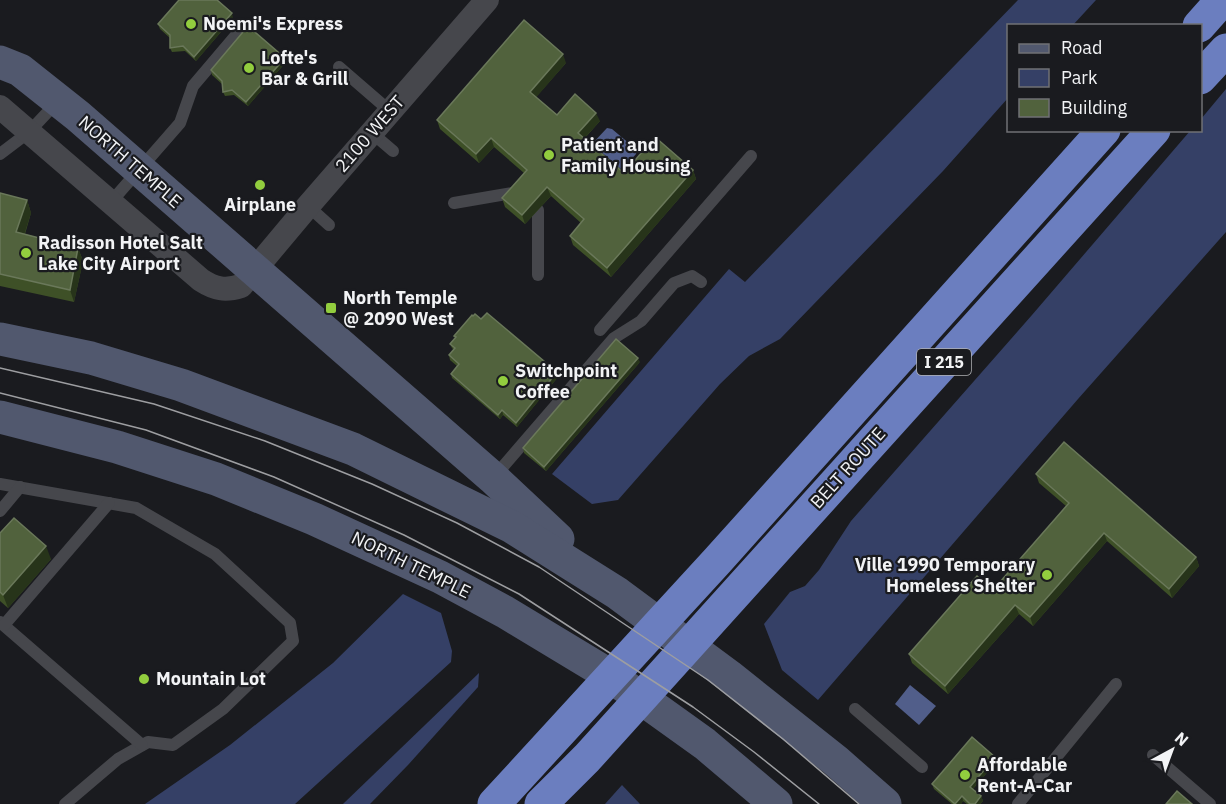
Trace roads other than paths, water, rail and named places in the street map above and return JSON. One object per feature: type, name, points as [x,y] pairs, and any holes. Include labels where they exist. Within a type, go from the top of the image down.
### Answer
[{"type":"highway","points":[[1201,24],[1222,0]]},
{"type":"highway","points":[[1202,76],[1226,50]]},
{"type":"highway","name":"BELT ROUTE","points":[[494,804],[555,740],[1102,132]]},
{"type":"highway","name":"BELT ROUTE","points":[[544,802],[736,594],[1152,132]]},
{"type":"main road","name":"NORTH TEMPLE","points":[[0,62],[21,70],[140,170],[493,478],[617,593]]},
{"type":"main road","name":"NORTH TEMPLE","points":[[0,339],[91,358],[181,385],[353,449],[512,527],[617,593],[729,676],[836,761],[885,804]]},
{"type":"main road","name":"NORTH TEMPLE","points":[[0,417],[117,447],[216,479],[314,519],[440,577],[505,612],[606,673],[705,744],[774,803]]},
{"type":"street","name":"2100 WEST","points":[[255,270],[487,0]]},
{"type":"street","points":[[0,107],[201,280],[211,286],[229,290],[241,286],[255,270]]},
{"type":"lane","points":[[111,202],[180,123],[194,86],[238,33]]},
{"type":"lane","points":[[339,67],[391,112]]},
{"type":"lane","points":[[0,154],[29,132],[58,101]]},
{"type":"lane","points":[[372,133],[393,151]]},
{"type":"lane","points":[[600,330],[752,156]]},
{"type":"lane","points":[[454,203],[518,192]]},
{"type":"lane","points":[[308,206],[329,225]]},
{"type":"lane","points":[[538,210],[538,275]]},
{"type":"lane","points":[[493,478],[614,338],[641,321],[674,283],[692,276],[701,282]]},
{"type":"lane","points":[[0,483],[136,508],[214,554],[290,623],[293,641],[223,710],[173,745],[148,741],[118,759],[65,804]]},
{"type":"lane","points":[[0,511],[20,487]]},
{"type":"lane","points":[[110,503],[2,624],[142,745]]},
{"type":"lane","points":[[1018,804],[1116,684]]},
{"type":"lane","points":[[855,709],[922,767]]},
{"type":"lane","points":[[1153,755],[1210,804]]},
{"type":"tram line","points":[[0,368],[154,404],[265,441],[372,484],[457,523],[539,567],[708,680],[783,739],[859,804]]},
{"type":"tram line","points":[[0,393],[146,430],[274,477],[404,535],[519,594],[693,707],[819,804]]},
{"type":"place","name":"Noemi's Express","points":[[191,24]]},
{"type":"place","name":"Lofte's Bar & Grill","points":[[249,68]]},
{"type":"place","name":"Patient and Family Housing","points":[[549,155]]},
{"type":"place","name":"Airplane","points":[[260,185]]},
{"type":"place","name":"Radisson Hotel Salt Lake City Airport","points":[[26,253]]},
{"type":"place","name":"North Temple @ 2090 West","points":[[331,308]]},
{"type":"place","name":"Switchpoint Coffee","points":[[503,381]]},
{"type":"place","name":"Ville 1990 Temporary Homeless Shelter","points":[[1047,575]]},
{"type":"place","name":"Mountain Lot","points":[[144,679]]},
{"type":"place","name":"Affordable Rent-A-Car","points":[[965,775]]}]
